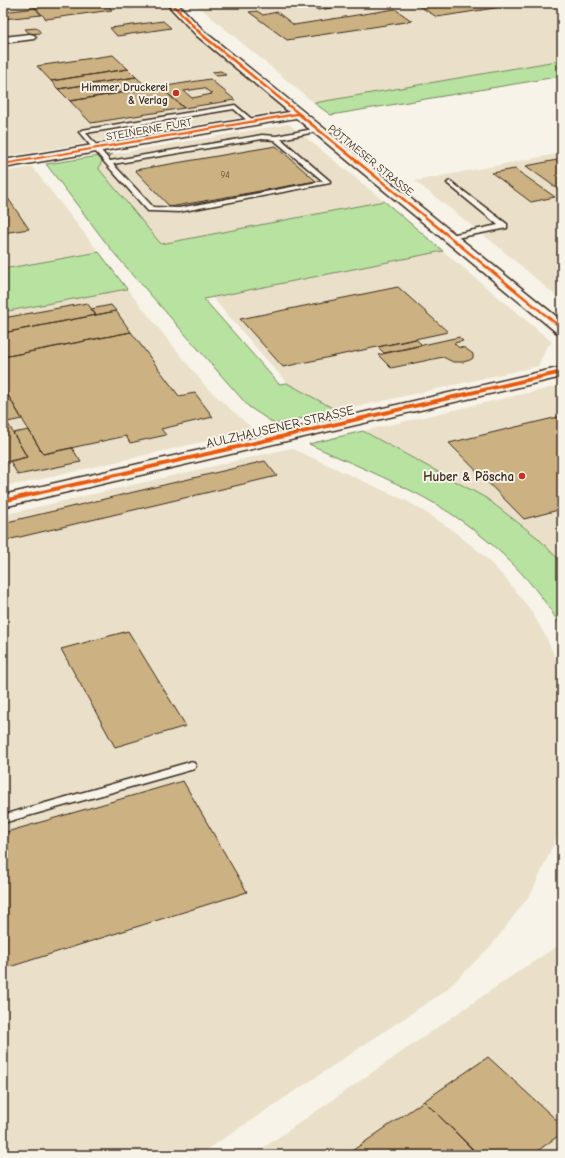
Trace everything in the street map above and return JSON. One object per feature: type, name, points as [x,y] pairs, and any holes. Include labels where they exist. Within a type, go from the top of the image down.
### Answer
[{"type":"street","name":"PÖTTMESER STRASSE","points":[[171,3],[200,34],[562,329]]},
{"type":"street","points":[[3,40],[30,36]]},
{"type":"street","name":"STEINERNE FURT","points":[[3,164],[298,114]]},
{"type":"street","name":"AULZHAUSENER STRASSE","points":[[3,501],[562,372]]},
{"type":"lane","points":[[252,122],[235,107],[82,132],[108,163],[151,209],[180,210],[328,182],[276,138]]},
{"type":"lane","points":[[108,163],[262,137],[276,138],[318,130]]},
{"type":"lane","points":[[449,238],[504,226],[450,183]]},
{"type":"lane","points":[[3,819],[190,766]]},
{"type":"shaded area","points":[[3,3],[163,3],[285,110],[3,157]]},
{"type":"shaded area","points":[[194,3],[562,3],[562,60],[314,103]]},
{"type":"shaded area","points":[[289,124],[384,201],[161,244],[99,169],[100,163],[105,157],[113,154]]},
{"type":"shaded area","points":[[562,153],[562,301],[495,244],[415,181]]},
{"type":"shaded area","points":[[32,167],[99,252],[3,269],[3,172]]},
{"type":"shaded area","points":[[443,251],[552,342],[546,348],[538,366],[338,411],[287,383],[212,297]]},
{"type":"shaded area","points":[[127,289],[207,388],[254,430],[20,484],[3,485],[3,312]]},
{"type":"shaded area","points":[[562,385],[562,563],[538,538],[486,498],[363,431]]},
{"type":"shaded area","points":[[291,448],[409,502],[447,526],[480,552],[507,580],[532,612],[547,639],[562,673],[562,825],[532,892],[491,946],[445,991],[199,1155],[3,1155],[3,515]]},
{"type":"shaded area","points":[[562,943],[562,1155],[253,1155],[516,973]]},
{"type":"green space","points":[[562,60],[562,76],[331,115],[314,103]]},
{"type":"green space","points":[[113,154],[104,159],[99,169],[161,244],[384,201],[443,251],[204,299],[279,384],[287,383],[338,411],[275,424],[249,407],[113,252],[46,164]]},
{"type":"green space","points":[[99,252],[127,289],[3,312],[3,269]]},
{"type":"green space","points":[[363,431],[486,498],[538,538],[562,563],[562,629],[550,609],[520,571],[465,523],[425,498],[309,444]]},
{"type":"building","points":[[31,3],[105,3],[112,10],[46,19]]},
{"type":"building","points":[[123,3],[150,3],[152,5],[128,8]]},
{"type":"building","points":[[308,3],[365,3],[318,10]]},
{"type":"building","points":[[414,3],[527,3],[437,17]]},
{"type":"building","points":[[35,8],[41,15],[3,19],[3,12]]},
{"type":"building","points":[[395,9],[412,21],[287,40],[249,12],[257,11],[263,15],[277,12],[294,25]]},
{"type":"building","points":[[163,21],[171,28],[117,36],[110,28]]},
{"type":"building","points":[[37,28],[41,33],[30,34],[25,29]]},
{"type":"building","points":[[113,55],[128,69],[51,81],[37,66]]},
{"type":"building","points":[[128,69],[136,77],[58,89],[51,81]]},
{"type":"building","points":[[221,71],[226,75],[217,76],[212,72]]},
{"type":"building","points":[[136,77],[148,88],[70,101],[58,89]]},
{"type":"building","name":"Himmer Druckerei & Verlag","points":[[210,79],[235,100],[184,108],[160,87]],"holes":[[[204,88],[212,94],[192,98],[184,91]]]},
{"type":"building","points":[[160,87],[184,108],[91,123],[70,101]]},
{"type":"building","points":[[276,146],[316,181],[170,207],[135,170]]},
{"type":"building","points":[[562,159],[562,192],[526,166]]},
{"type":"building","points":[[515,169],[555,197],[531,202],[492,173]]},
{"type":"building","points":[[3,191],[29,229],[3,233]]},
{"type":"building","points":[[398,287],[448,332],[283,367],[240,319]]},
{"type":"building","points":[[87,303],[96,315],[3,333],[3,318]]},
{"type":"building","points":[[111,305],[116,311],[96,315],[91,309]]},
{"type":"building","points":[[116,311],[131,332],[3,357],[3,333]]},
{"type":"building","points":[[131,332],[179,396],[195,393],[213,417],[161,429],[166,435],[130,443],[126,436],[43,454],[3,387],[3,357]]},
{"type":"building","points":[[459,337],[463,341],[454,343],[458,347],[465,348],[473,354],[473,358],[470,360],[453,362],[443,357],[391,368],[378,355]]},
{"type":"building","points":[[416,339],[422,345],[384,353],[378,347]]},
{"type":"building","points":[[3,387],[22,419],[7,422],[3,416]]},
{"type":"building","points":[[3,416],[7,422],[27,457],[3,463]]},
{"type":"building","name":"Huber & Pöscha","points":[[562,416],[562,509],[524,519],[449,443]]},
{"type":"building","points":[[29,430],[43,454],[72,448],[81,462],[18,475],[10,461],[27,457],[13,433]]},
{"type":"building","points":[[265,461],[277,476],[3,541],[3,523]]},
{"type":"building","points":[[128,631],[186,726],[115,747],[61,649]]},
{"type":"building","points":[[183,781],[247,892],[3,969],[3,833]]},
{"type":"building","points":[[488,1057],[562,1125],[562,1133],[532,1155],[479,1155],[424,1101]]},
{"type":"building","points":[[424,1101],[472,1149],[464,1155],[346,1155]]},
{"type":"building","points":[[472,1149],[478,1155],[464,1155]]},
{"type":"cycle path","points":[[171,3],[201,34],[562,329]]},
{"type":"cycle path","points":[[3,164],[298,114]]},
{"type":"cycle path","points":[[3,501],[562,372]]},
{"type":"place","name":"Himmer Druckerei & Verlag","points":[[176,93]]},
{"type":"place","name":"Huber & Pöscha","points":[[522,476]]}]
